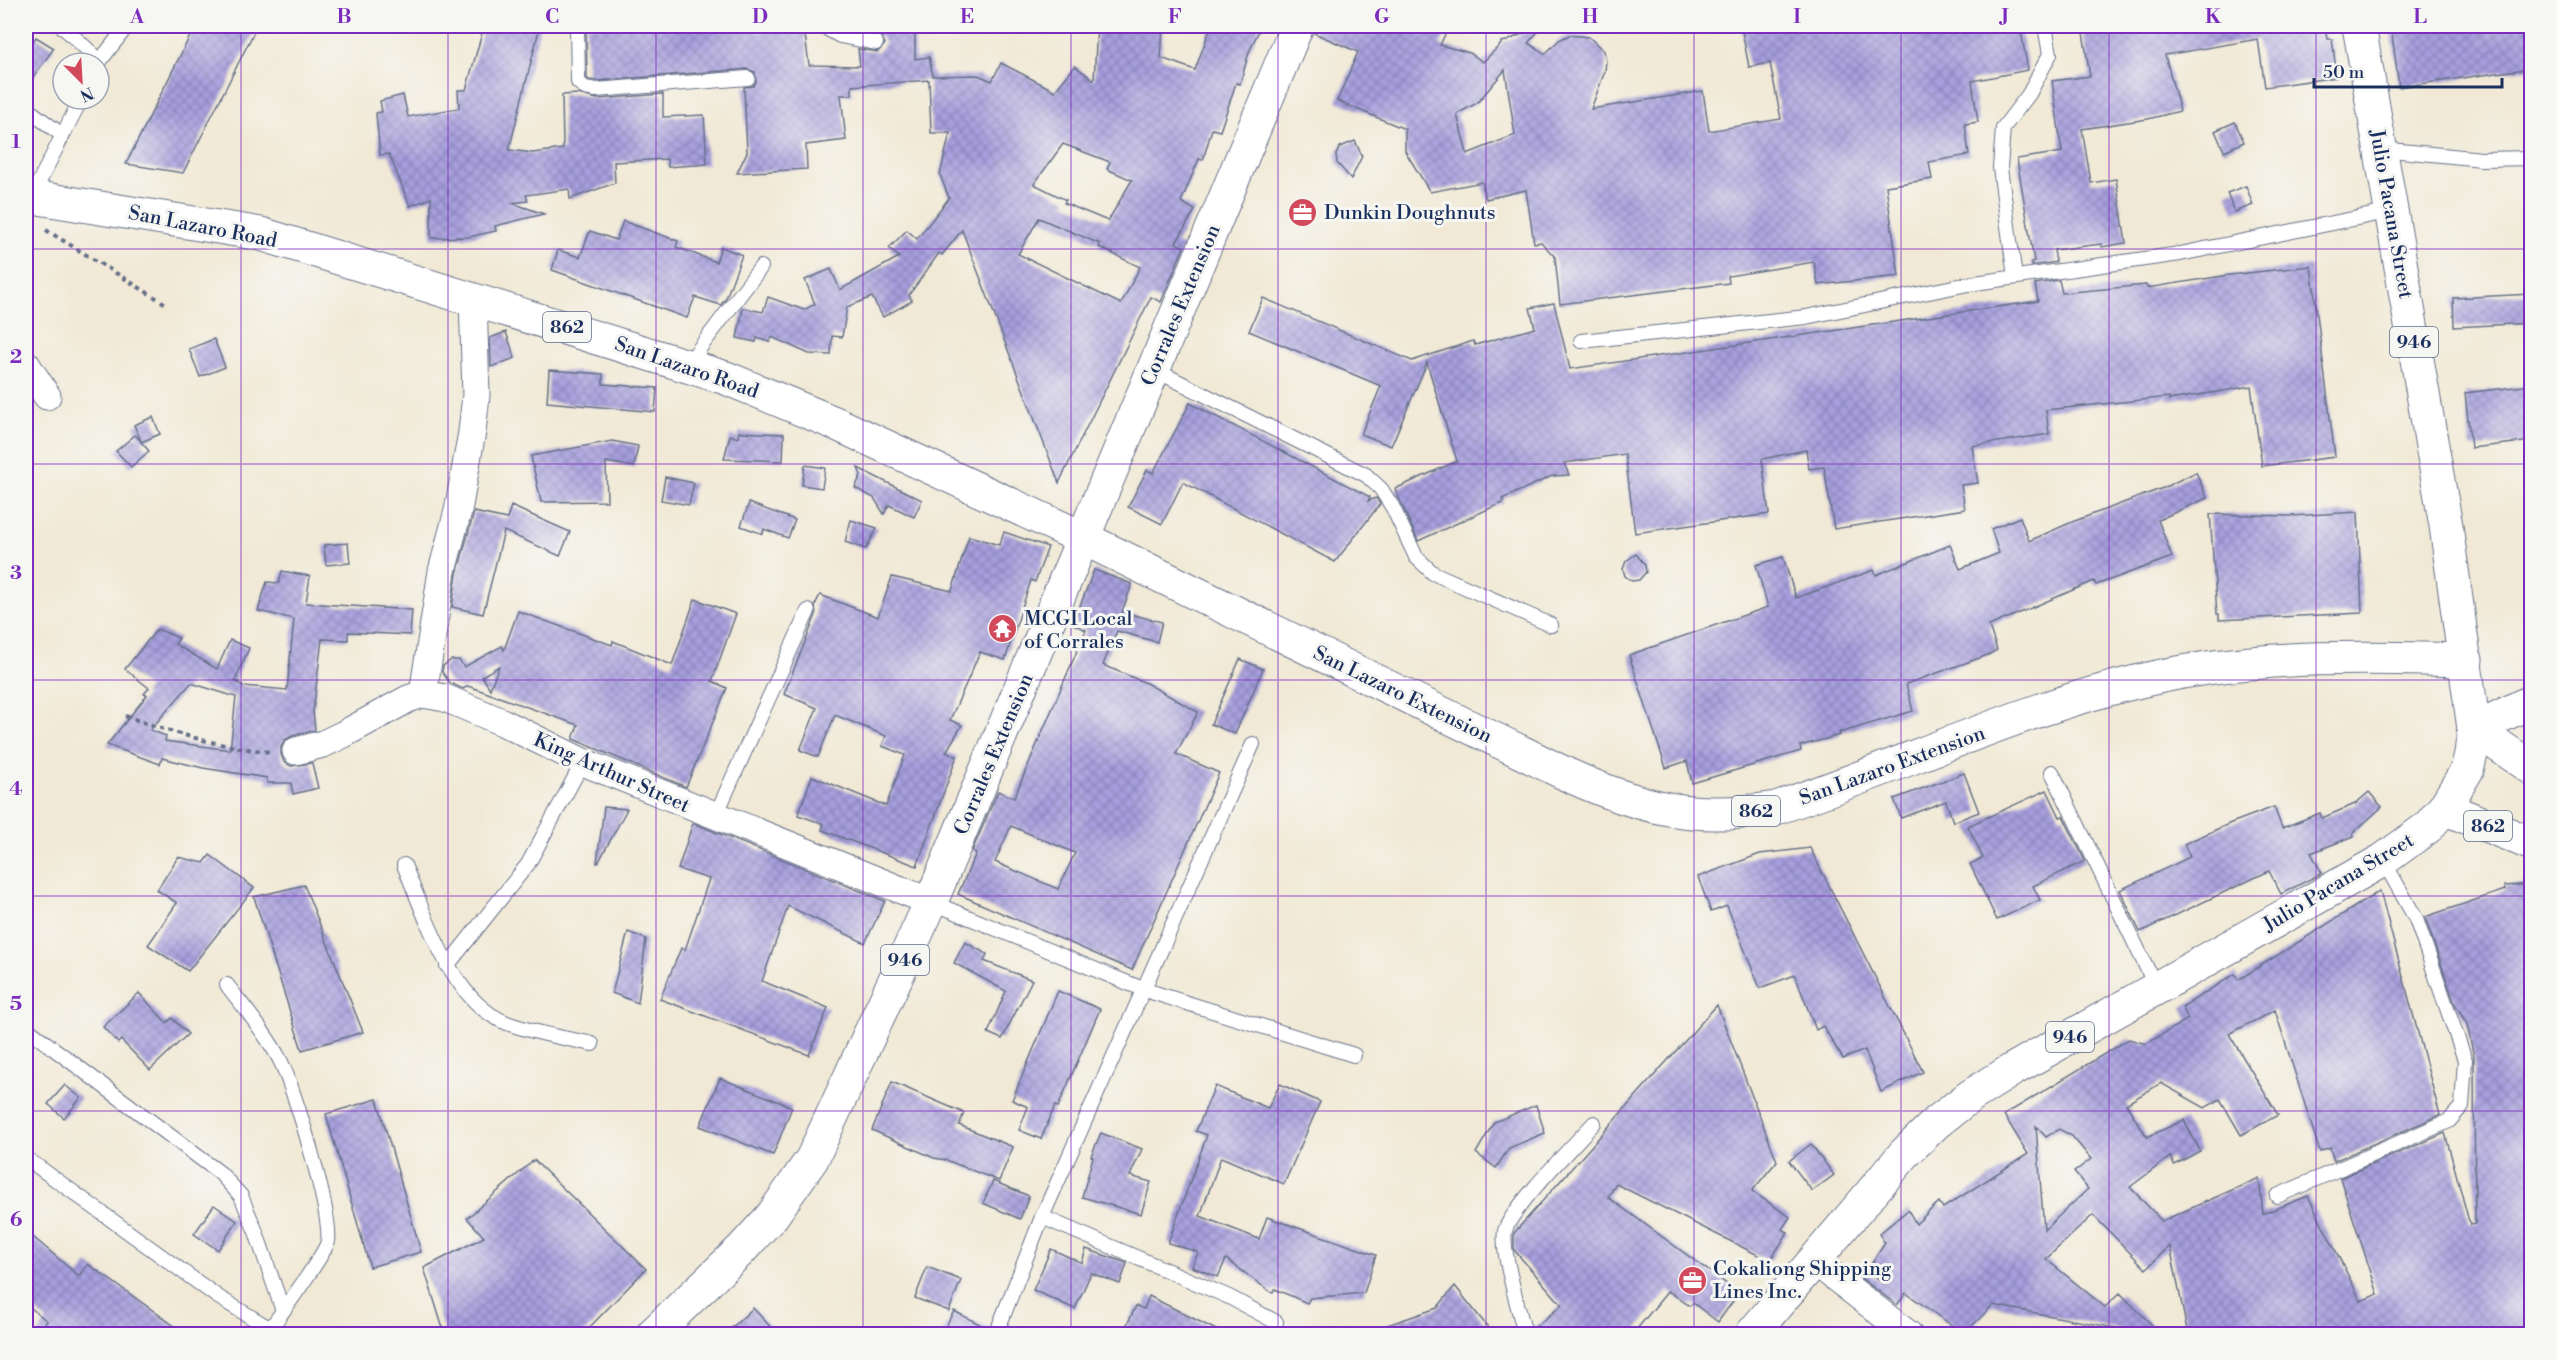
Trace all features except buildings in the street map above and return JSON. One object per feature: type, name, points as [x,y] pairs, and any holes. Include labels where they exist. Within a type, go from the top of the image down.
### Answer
[{"type":"main road","name":"Corrales Extension","points":[[653,1335],[741,1250],[772,1216],[797,1182],[827,1130],[931,903],[1297,26]]},
{"type":"main road","name":"Julio Pacana Street","points":[[1752,1335],[1905,1153],[1937,1122],[2012,1070],[2383,860],[2428,826],[2444,808],[2467,770],[2474,729],[2466,660],[2449,547],[2359,26]]},
{"type":"main road","name":"San Lazaro Road","points":[[29,196],[261,234],[687,365],[771,395],[1083,538]]},
{"type":"main road","name":"San Lazaro Extension","points":[[1083,538],[1606,792],[1640,804],[1707,814],[1744,813],[1776,808],[2054,705],[2113,687],[2171,674],[2223,665],[2279,661],[2348,658],[2466,660]]},
{"type":"main road","points":[[2474,729],[2532,701]]},
{"type":"main road","points":[[2474,729],[2532,768]]},
{"type":"main road","name":"862","points":[[2444,808],[2532,844]]},
{"type":"street","points":[[296,751],[333,739],[400,702],[423,694],[442,571],[458,511],[472,432],[476,395],[472,298]]},
{"type":"street","name":"King Arthur Street","points":[[423,694],[445,698],[502,722],[583,762],[931,903]]},
{"type":"street","points":[[1814,1261],[1908,1335]]},
{"type":"lane","points":[[62,26],[88,51]]},
{"type":"lane","points":[[108,51],[127,26]]},
{"type":"lane","points":[[577,26],[578,82],[585,88],[596,90],[748,78]]},
{"type":"lane","points":[[822,26],[840,36],[876,44]]},
{"type":"lane","points":[[2015,277],[2000,168],[2003,128],[2028,94],[2050,54],[2045,26]]},
{"type":"lane","points":[[26,108],[62,135]]},
{"type":"lane","points":[[29,196],[75,111]]},
{"type":"lane","points":[[2380,149],[2482,159],[2532,158]]},
{"type":"lane","points":[[1581,341],[1806,317],[1968,284],[2180,254],[2392,211]]},
{"type":"lane","points":[[687,365],[761,267]]},
{"type":"lane","points":[[1154,369],[1366,476],[1381,489],[1393,508],[1416,557],[1433,573],[1551,625]]},
{"type":"lane","points":[[715,817],[808,611]]},
{"type":"lane","points":[[998,1329],[1042,1217],[1253,744]]},
{"type":"lane","points":[[447,966],[528,864],[583,762]]},
{"type":"lane","points":[[2052,772],[2157,989]]},
{"type":"lane","points":[[2277,1196],[2449,1121],[2462,1106],[2466,1060],[2416,919],[2383,860]]},
{"type":"lane","points":[[404,866],[447,966],[474,1001],[506,1023],[592,1044]]},
{"type":"lane","points":[[931,903],[1145,990],[1354,1055]]},
{"type":"lane","points":[[26,1158],[218,1297],[275,1332],[283,1311],[328,1243],[328,1221],[306,1134],[281,1062],[270,1043],[227,985]]},
{"type":"lane","points":[[26,1028],[220,1173],[242,1196],[283,1311]]},
{"type":"lane","points":[[1529,1335],[1521,1319],[1506,1251],[1505,1231],[1517,1209],[1594,1123]]},
{"type":"lane","points":[[1042,1217],[1229,1297],[1276,1322]]},
{"type":"path","points":[[46,230],[166,304]]},
{"type":"path","points":[[125,716],[173,733],[206,741],[250,750],[296,751]]},
{"type":"place","name":"Dunkin Doughnuts","points":[[1303,212]]},
{"type":"place","name":"MCGI Local of Corrales","points":[[1003,629]]},
{"type":"place","name":"Cokaliong Shipping Lines Inc.","points":[[1692,1280]]}]
